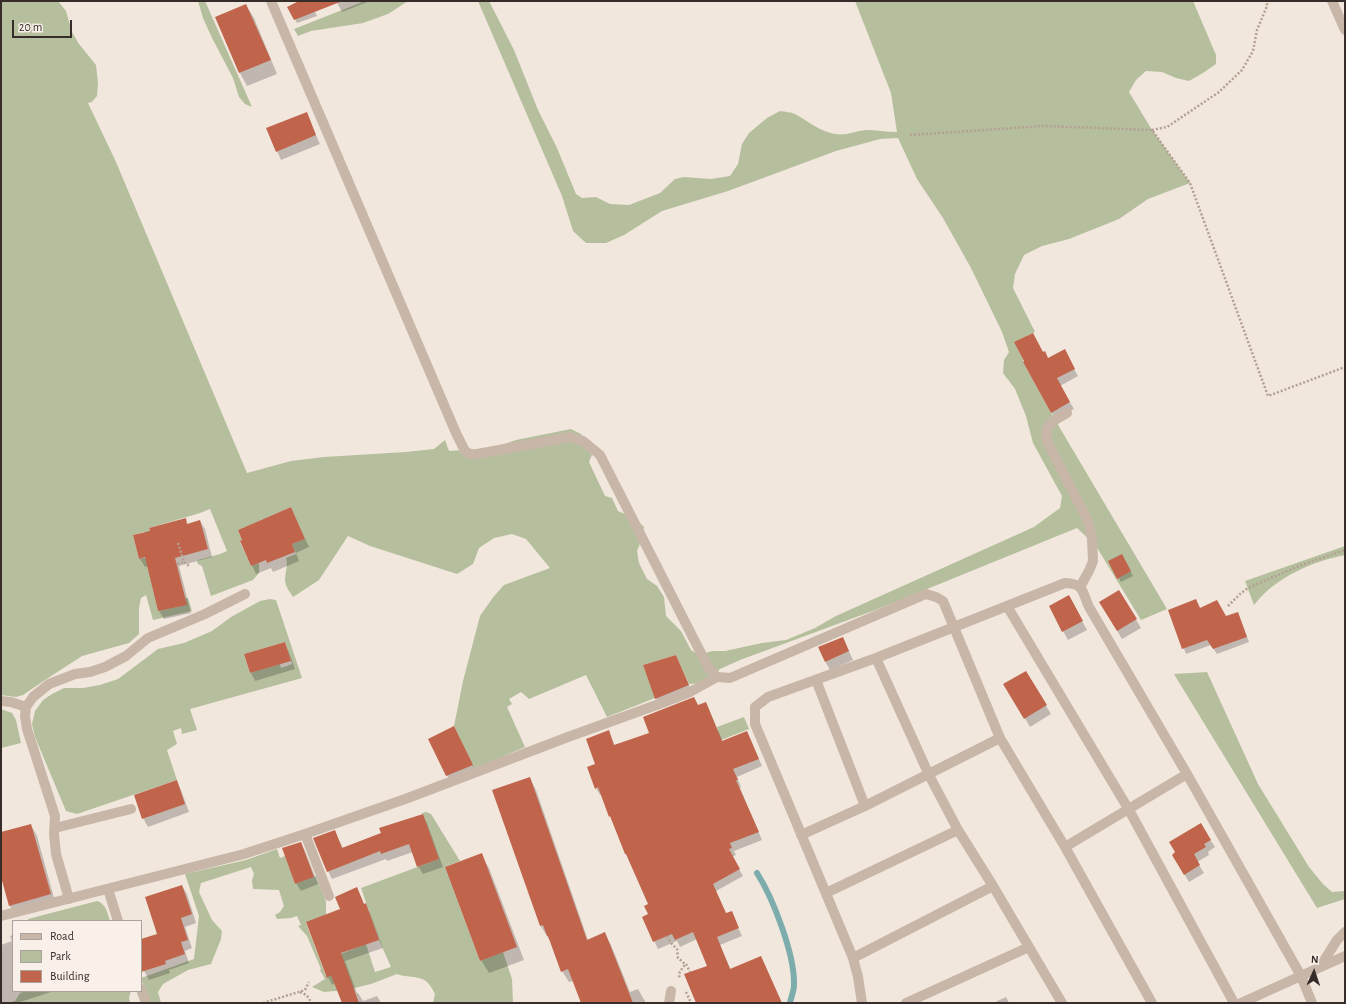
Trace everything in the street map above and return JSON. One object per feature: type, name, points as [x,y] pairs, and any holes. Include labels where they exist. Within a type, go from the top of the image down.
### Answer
[{"type":"street","points":[[271,1],[465,451],[472,455],[570,437],[583,441],[600,455],[708,667],[717,678]]},
{"type":"street","points":[[1332,1],[1345,30]]},
{"type":"street","points":[[1067,413],[1050,423],[1046,428],[1045,435],[1088,521],[1092,539],[1092,560],[1089,571],[1080,587]]},
{"type":"street","points":[[862,1003],[858,976],[853,958],[755,724],[754,707],[768,697],[876,658],[1064,584],[1072,584],[1083,590],[1090,607],[1187,774],[1301,976],[1312,1003]]},
{"type":"street","points":[[69,899],[56,854],[54,841],[55,816],[27,729],[25,716],[26,707],[48,684],[75,674],[90,672],[105,667],[126,656],[148,638],[205,614],[245,594]]},
{"type":"street","points":[[1,916],[244,854],[305,834],[408,798],[662,703],[690,692],[717,678],[730,678],[926,594],[936,596],[943,601],[1000,738],[1065,847],[1152,1003]]},
{"type":"street","points":[[1007,606],[1128,810],[1234,1003]]},
{"type":"street","points":[[876,658],[929,775],[958,830],[1062,1003]]},
{"type":"street","points":[[816,680],[865,806]]},
{"type":"street","points":[[1,701],[11,702],[26,707]]},
{"type":"street","points":[[802,835],[929,775],[1000,738]]},
{"type":"street","points":[[1065,847],[1187,774]]},
{"type":"street","points":[[55,828],[131,810]]},
{"type":"street","points":[[826,894],[958,830]]},
{"type":"street","points":[[305,834],[328,896]]},
{"type":"street","points":[[853,958],[993,886]]},
{"type":"street","points":[[108,889],[118,920]]},
{"type":"street","points":[[1320,967],[1337,940],[1345,932]]},
{"type":"street","points":[[906,1003],[1029,947]]},
{"type":"street","points":[[1241,1003],[1345,956]]},
{"type":"street","points":[[670,1003],[671,990]]},
{"type":"street","points":[[142,992],[146,1003]]},
{"type":"path","points":[[910,135],[1043,126],[1152,130],[1167,127],[1220,92],[1242,70],[1253,51],[1257,30],[1267,6],[1267,1]]},
{"type":"path","points":[[1152,130],[1190,183],[1268,396],[1345,367]]},
{"type":"path","points":[[178,543],[184,562],[190,566]]},
{"type":"path","points":[[1228,606],[1248,588],[1301,565],[1345,550]]},
{"type":"path","points":[[176,564],[184,562]]},
{"type":"path","points":[[667,936],[670,943],[677,949],[678,958],[685,964],[690,972]]},
{"type":"path","points":[[682,982],[679,974],[685,964]]},
{"type":"path","points":[[263,1003],[306,989],[309,982]]},
{"type":"path","points":[[685,989],[691,1003]]},
{"type":"path","points":[[299,992],[304,993],[310,998],[311,1003]]},
{"type":"green space","points":[[1,1],[58,1],[66,11],[72,32],[79,44],[96,65],[98,83],[97,96],[92,102],[88,103],[116,162],[247,473],[291,461],[324,457],[434,449],[445,440],[449,451],[493,448],[516,440],[571,429],[581,434],[593,452],[589,462],[605,496],[612,498],[618,511],[636,519],[644,527],[643,536],[637,551],[639,563],[647,579],[657,586],[664,597],[666,616],[681,631],[691,650],[699,655],[712,651],[725,651],[762,643],[786,640],[815,628],[836,616],[1034,527],[1060,508],[1062,496],[1033,443],[1026,416],[1015,389],[1003,373],[1004,360],[1009,352],[1002,332],[971,268],[943,218],[917,179],[898,138],[880,139],[836,151],[728,191],[662,211],[624,235],[606,243],[586,243],[573,231],[562,196],[478,1],[489,1],[514,50],[538,110],[557,148],[576,194],[582,198],[596,197],[610,204],[629,205],[660,193],[675,179],[684,177],[711,179],[730,176],[738,164],[742,144],[749,133],[767,118],[780,111],[795,114],[820,129],[835,134],[847,134],[866,130],[897,132],[891,93],[855,1],[1193,1],[1216,55],[1216,64],[1189,81],[1176,78],[1162,72],[1146,71],[1136,80],[1129,92],[1152,130],[1190,183],[1148,199],[1119,219],[1069,239],[1042,246],[1024,255],[1015,274],[1013,288],[1035,332],[1015,342],[1023,362],[1051,413],[1167,609],[1141,620],[1096,546],[1077,528],[878,609],[740,660],[720,669],[710,679],[701,683],[689,684],[676,655],[643,665],[655,698],[607,717],[586,675],[529,699],[521,692],[509,699],[512,704],[507,707],[525,747],[474,769],[454,726],[463,681],[480,616],[494,596],[504,585],[550,568],[526,539],[512,534],[494,538],[479,548],[473,564],[457,574],[370,546],[348,536],[319,580],[293,597],[285,582],[287,565],[286,558],[296,554],[292,544],[305,539],[291,507],[238,530],[242,540],[240,542],[251,566],[259,563],[259,573],[253,580],[211,596],[202,566],[197,562],[198,560],[227,551],[210,509],[149,528],[150,533],[144,532],[133,535],[139,559],[146,559],[158,611],[186,605],[185,598],[188,598],[192,611],[153,620],[146,595],[141,598],[139,608],[139,634],[129,643],[82,656],[23,695],[16,697],[1,695]]},
{"type":"green space","points":[[198,1],[205,1],[252,107],[245,104],[239,97],[233,78],[203,18]]},
{"type":"green space","points":[[365,1],[408,1],[388,14],[363,23],[311,31],[298,36],[294,29]]},
{"type":"green space","points":[[1345,546],[1345,555],[1320,562],[1295,572],[1273,586],[1254,605],[1245,581]]},
{"type":"green space","points":[[270,599],[276,600],[302,678],[190,709],[197,730],[182,734],[181,728],[173,731],[177,744],[167,750],[177,780],[77,814],[66,811],[35,737],[32,724],[35,711],[43,700],[64,688],[83,688],[100,685],[118,679],[158,649],[184,643],[212,631],[231,617],[260,601]],"holes":[[[285,642],[292,664],[281,668],[280,664],[250,673],[244,654]]]},
{"type":"green space","points":[[1207,672],[1258,784],[1309,867],[1323,884],[1332,892],[1345,891],[1345,899],[1317,908],[1174,674]]},
{"type":"green space","points":[[1,709],[12,713],[16,720],[21,743],[1,748]]},
{"type":"green space","points":[[744,717],[749,729],[678,757],[718,732],[717,727]]},
{"type":"green space","points":[[426,812],[431,814],[460,861],[445,867],[480,961],[503,952],[512,979],[513,1003],[433,1003],[435,994],[425,980],[397,974],[371,984],[346,990],[324,992],[312,987],[325,979],[307,936],[298,926],[301,925],[297,916],[277,919],[275,915],[280,912],[284,906],[279,890],[253,889],[252,880],[254,874],[251,867],[201,883],[199,892],[212,920],[222,931],[221,939],[211,964],[188,970],[163,984],[158,992],[161,1003],[149,1003],[142,978],[194,959],[199,916],[185,874],[246,860],[277,849],[280,858],[285,856],[295,884],[316,876],[326,902],[326,915],[306,923],[326,976],[341,954],[366,944],[375,972],[391,967],[379,940],[361,888],[439,859],[422,813]]},
{"type":"green space","points":[[97,901],[104,906],[110,920],[28,920]]},
{"type":"green space","points":[[131,992],[129,998],[130,1003],[9,1003],[15,1001],[20,993]]},
{"type":"building","points":[[299,1],[340,2],[294,20],[287,7]]},
{"type":"building","points":[[246,4],[271,60],[239,73],[215,17]]},
{"type":"building","points":[[307,112],[316,135],[276,152],[266,128]]},
{"type":"building","points":[[1033,333],[1043,352],[1045,351],[1048,358],[1065,349],[1075,369],[1057,378],[1070,402],[1051,413],[1023,362],[1024,361],[1014,342]]},
{"type":"building","points":[[291,507],[305,539],[292,544],[295,552],[267,563],[266,560],[251,566],[240,541],[242,540],[238,530]]},
{"type":"building","points":[[186,518],[187,524],[200,520],[208,549],[175,558],[187,605],[158,611],[145,557],[139,559],[133,535],[150,531],[149,528]]},
{"type":"building","points":[[1122,554],[1131,571],[1117,579],[1108,561]]},
{"type":"building","points":[[1119,590],[1137,619],[1117,631],[1099,602]]},
{"type":"building","points":[[1069,595],[1083,621],[1062,632],[1049,606]]},
{"type":"building","points":[[1196,599],[1200,608],[1217,600],[1226,616],[1238,612],[1247,637],[1213,649],[1207,640],[1182,649],[1168,610]]},
{"type":"building","points":[[843,637],[849,651],[825,662],[818,647]]},
{"type":"building","points":[[285,642],[291,661],[250,673],[244,654]]},
{"type":"building","points":[[676,655],[689,685],[655,699],[643,665]]},
{"type":"building","points":[[1026,671],[1047,705],[1024,719],[1003,684]]},
{"type":"building","points":[[694,697],[698,705],[706,702],[722,741],[747,731],[759,759],[733,769],[738,780],[736,780],[759,832],[730,843],[732,848],[729,849],[740,869],[713,884],[726,913],[732,911],[739,928],[717,937],[730,969],[761,956],[782,1003],[696,1003],[684,974],[707,966],[693,932],[675,940],[672,934],[653,942],[642,917],[648,914],[644,906],[648,904],[625,854],[610,816],[609,817],[598,787],[595,789],[587,767],[595,764],[586,739],[609,730],[614,745],[649,733],[643,717]]},
{"type":"building","points":[[454,726],[473,765],[446,776],[428,739]]},
{"type":"building","points":[[530,777],[587,940],[605,932],[633,1003],[581,1003],[568,969],[561,972],[543,925],[540,926],[492,790]]},
{"type":"building","points":[[177,780],[185,804],[142,819],[134,795]]},
{"type":"building","points":[[423,814],[439,859],[417,867],[409,844],[381,854],[380,851],[327,872],[313,838],[335,830],[342,848],[381,833],[379,828]]},
{"type":"building","points":[[1201,823],[1211,840],[1204,844],[1206,847],[1194,854],[1200,865],[1184,875],[1172,855],[1175,852],[1169,842]]},
{"type":"building","points":[[31,824],[51,894],[9,906],[1,877],[1,832]]},
{"type":"building","points":[[301,842],[314,877],[295,884],[282,848]]},
{"type":"building","points":[[482,853],[517,947],[480,961],[445,867]]},
{"type":"building","points":[[182,885],[192,914],[181,918],[188,940],[181,942],[185,954],[165,961],[166,964],[142,972],[142,939],[157,934],[145,897]]},
{"type":"building","points":[[357,887],[364,904],[366,903],[379,940],[341,953],[359,1003],[342,1003],[331,975],[327,978],[306,922],[340,909],[335,897]]},
{"type":"waterway","points":[[757,873],[770,897],[782,927],[791,958],[794,990],[790,1003]]}]
